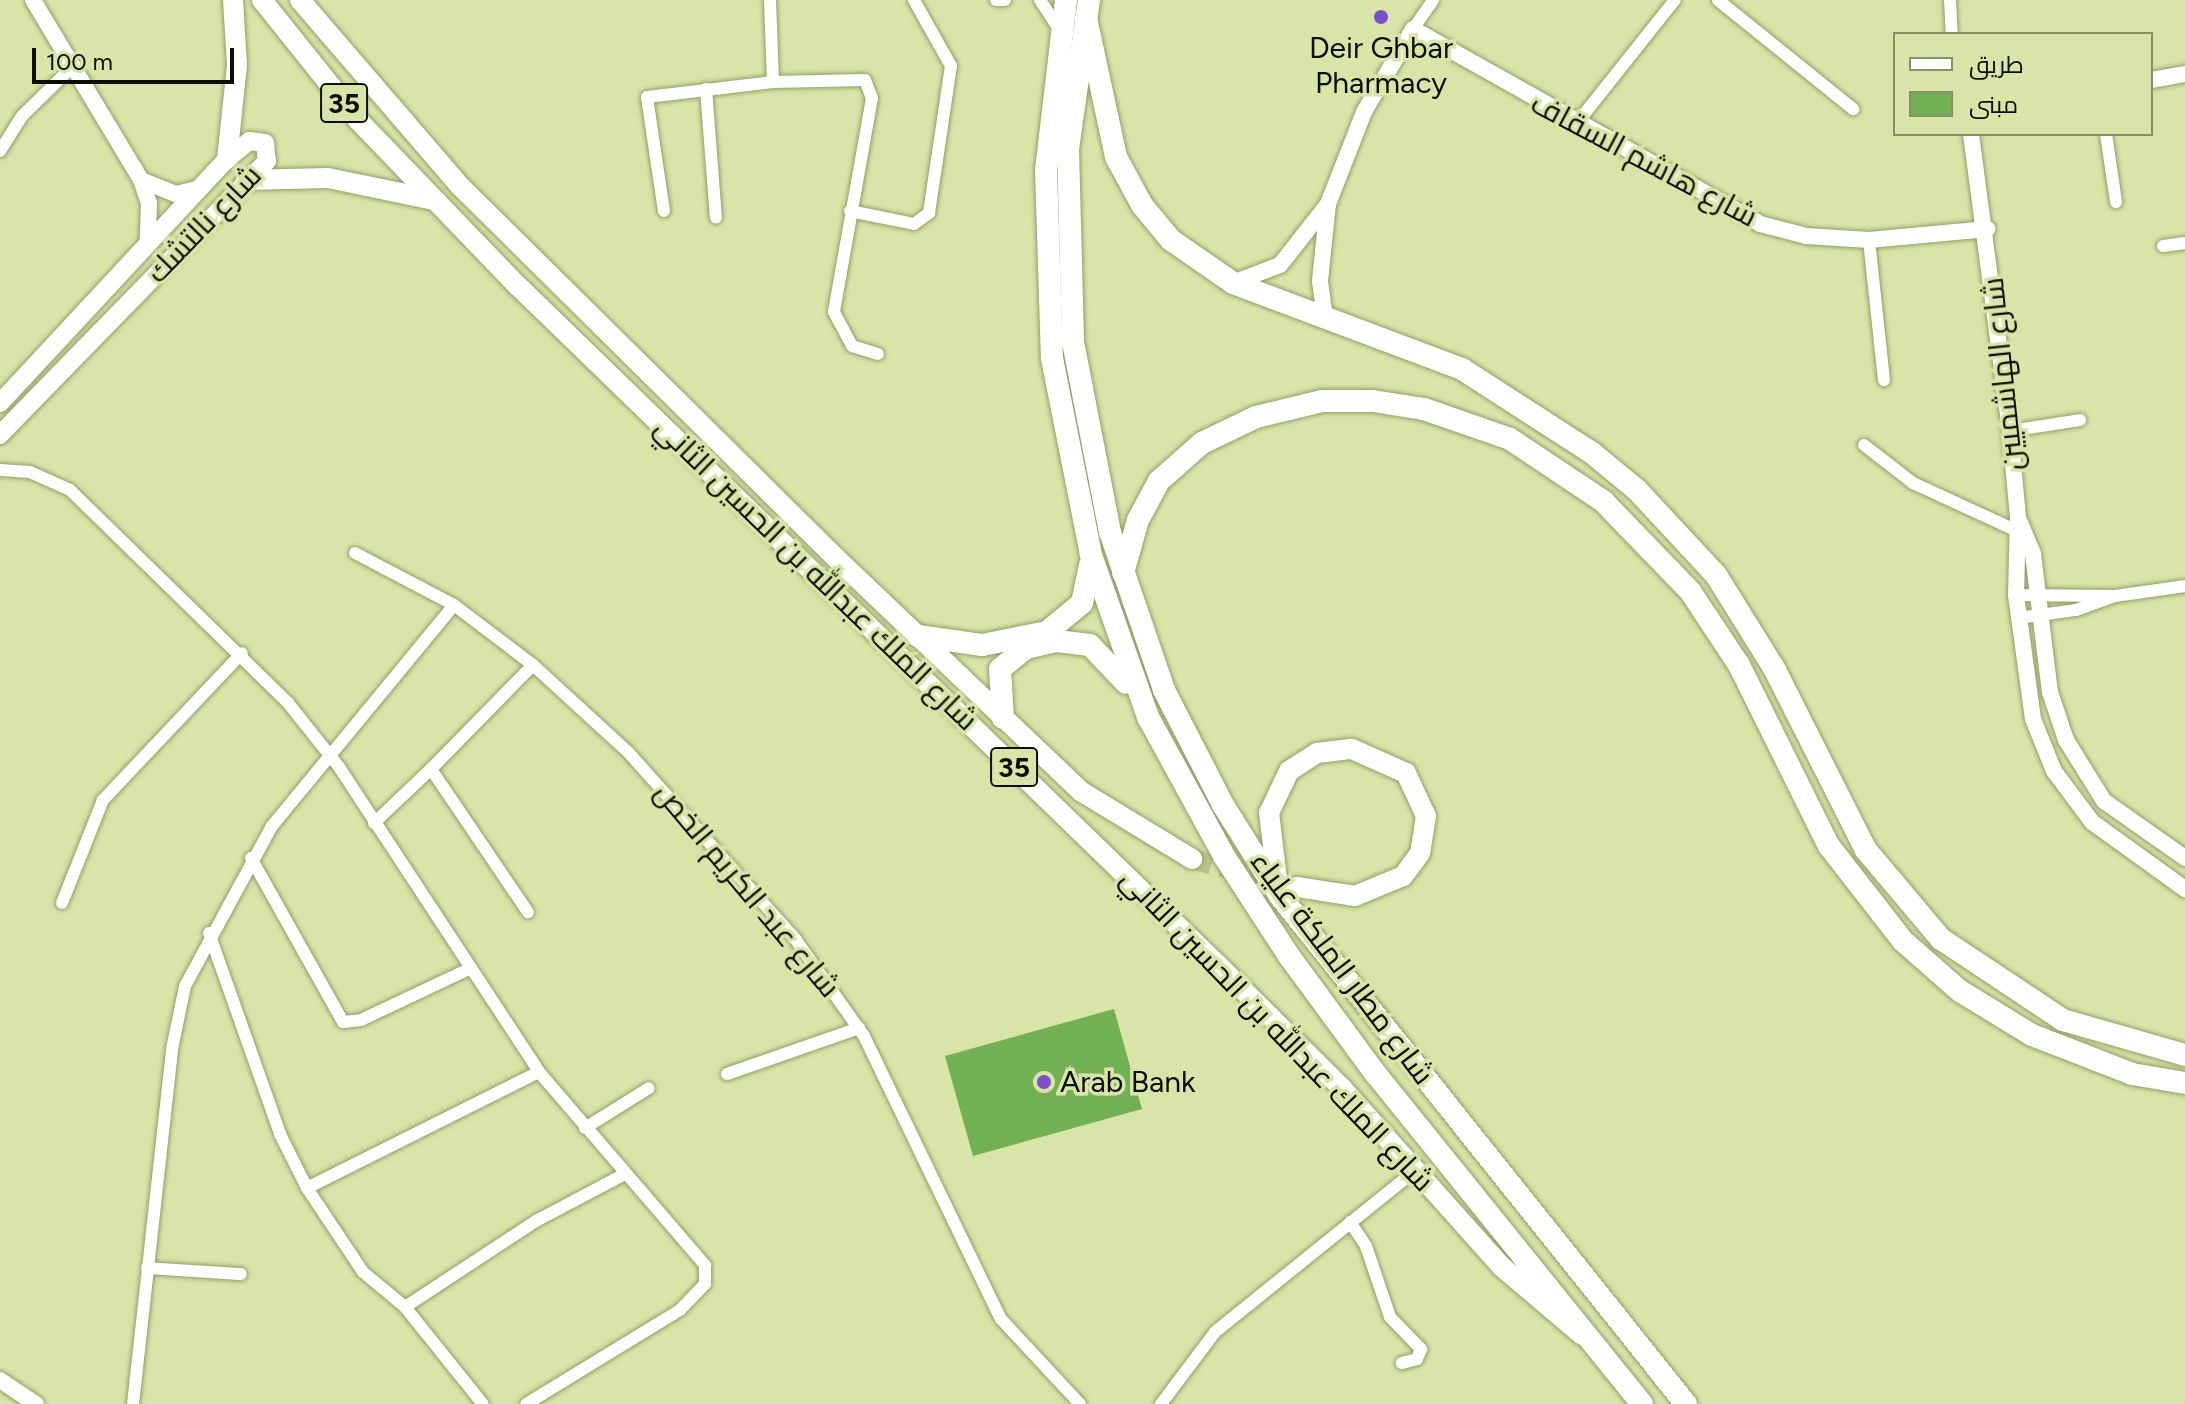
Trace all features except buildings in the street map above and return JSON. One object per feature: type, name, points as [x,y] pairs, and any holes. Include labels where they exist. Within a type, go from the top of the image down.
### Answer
[{"type":"highway","points":[[227,159],[235,97],[233,0]]},
{"type":"highway","name":"شارع الملك عبدالله بن الحسين الثاني","points":[[262,0],[358,120],[434,200],[1218,965],[1417,1169],[1501,1266],[1588,1339]]},
{"type":"highway","name":"شارع الملك عبدالله بن الحسين الثاني","points":[[300,0],[460,186],[1003,718],[1099,806],[1192,859]]},
{"type":"highway","name":"شارع مطار الملكة علياء","points":[[1066,0],[1046,170],[1046,286],[1059,408],[1091,555],[1148,717],[1224,856],[1289,956],[1642,1404]]},
{"type":"highway","points":[[1087,9],[1103,115],[1127,181],[1171,240],[1233,283],[1441,360],[1521,402],[1591,452],[1655,508],[1737,604],[1846,817],[1891,883],[1941,939],[2014,993],[2112,1039],[2185,1055]]},
{"type":"highway","name":"شارع مطار الملكة علياء","points":[[1087,9],[1068,149],[1068,291],[1085,424],[1123,574],[1164,690],[1223,805],[1686,1404]]},
{"type":"highway","points":[[246,180],[328,178],[434,200]]},
{"type":"highway","points":[[1123,574],[1138,520],[1159,481],[1202,443],[1256,417],[1322,401],[1373,401],[1434,412],[1510,439],[1603,501],[1690,591],[1739,665],[1804,801],[1860,893],[1933,969],[1994,1013],[2094,1062],[2185,1083]]},
{"type":"highway","points":[[918,636],[982,645],[1058,627],[1082,603],[1091,555]]},
{"type":"highway","points":[[1003,718],[1002,664],[1018,651],[1067,641],[1090,645],[1107,657],[1148,717]]},
{"type":"highway","points":[[1352,749],[1406,773],[1426,816],[1420,853],[1403,876],[1355,896],[1289,892],[1268,825],[1277,788],[1289,771],[1317,753],[1352,749]]},
{"type":"highway","points":[[1860,893],[1891,883]]},
{"type":"main road","name":"شارع نالتشك","points":[[0,403],[196,189],[249,141],[265,143],[267,161],[0,435]]},
{"type":"street","points":[[33,0],[70,69],[141,180],[149,203],[148,241]]},
{"type":"street","points":[[770,0],[773,82]]},
{"type":"street","points":[[850,211],[914,224],[929,213],[951,66],[914,0]]},
{"type":"street","points":[[996,0],[1005,0]]},
{"type":"street","points":[[1040,0],[1060,31]]},
{"type":"street","points":[[1325,317],[1320,281],[1328,204],[1364,112],[1433,0]]},
{"type":"street","points":[[1577,123],[1675,0]]},
{"type":"street","points":[[1718,0],[1853,109]]},
{"type":"street","points":[[1950,0],[1952,32]]},
{"type":"street","name":"شارع هاشم السقاف","points":[[1413,29],[1760,224],[1806,236],[1869,240],[1987,229]]},
{"type":"street","points":[[0,151],[22,116],[70,69]]},
{"type":"street","points":[[2153,80],[2185,74]]},
{"type":"street","points":[[664,211],[645,99],[773,82],[854,77],[870,84],[834,289],[836,323],[852,346],[878,354]]},
{"type":"street","points":[[706,89],[716,218]]},
{"type":"street","points":[[1971,136],[1987,229]]},
{"type":"street","points":[[2106,136],[2116,202]]},
{"type":"street","points":[[141,180],[176,194],[196,189]]},
{"type":"street","points":[[1233,283],[1280,265],[1328,204]]},
{"type":"street","name":"شارع الهاشميين","points":[[1987,229],[2020,528],[2016,595],[2018,618],[2033,719],[2066,791],[2107,836],[2185,889]]},
{"type":"street","points":[[1869,240],[1884,380]]},
{"type":"street","points":[[2163,246],[2185,243]]},
{"type":"street","points":[[2010,431],[2080,420]]},
{"type":"street","points":[[1864,445],[1913,483],[2020,528]]},
{"type":"street","points":[[0,470],[30,472],[70,490],[242,653],[329,753],[539,1072],[623,1175],[700,1257],[707,1279],[669,1317],[526,1404]]},
{"type":"street","name":"شارع الهاشميين","points":[[2020,528],[2040,593],[2050,692],[2078,765],[2121,816],[2185,858]]},
{"type":"street","name":"شارع عبد الكريم الخص","points":[[355,553],[454,605],[533,665],[651,777],[796,940],[859,1028],[985,1291],[1030,1357],[1080,1404]]},
{"type":"street","points":[[2018,618],[2042,616],[2115,596],[2185,586]]},
{"type":"street","points":[[2016,595],[2115,596]]},
{"type":"street","points":[[133,1404],[172,1049],[185,986],[209,933],[251,858],[329,753],[454,605]]},
{"type":"street","points":[[62,903],[103,800],[242,653]]},
{"type":"street","points":[[374,823],[533,665]]},
{"type":"street","points":[[431,769],[528,912]]},
{"type":"street","points":[[251,858],[343,1022],[373,1015],[471,968]]},
{"type":"street","points":[[209,933],[268,1102],[307,1188],[363,1272],[405,1307],[483,1404]]},
{"type":"street","points":[[727,1074],[859,1028]]},
{"type":"street","points":[[307,1188],[539,1072]]},
{"type":"street","points":[[585,1128],[649,1088]]},
{"type":"street","points":[[1161,1404],[1215,1332],[1417,1169]]},
{"type":"street","points":[[405,1307],[536,1221],[623,1175]]},
{"type":"street","points":[[1350,1222],[1366,1246],[1390,1317],[1421,1349],[1417,1359],[1402,1363]]},
{"type":"street","points":[[147,1268],[241,1274]]},
{"type":"street","points":[[0,1380],[36,1404]]},
{"type":"tunnel","points":[[1192,859],[1282,884]]},
{"type":"place","name":"Deir Ghbar Pharmacy","points":[[1381,17]]},
{"type":"place","name":"Arab Bank","points":[[1044,1082]]}]
